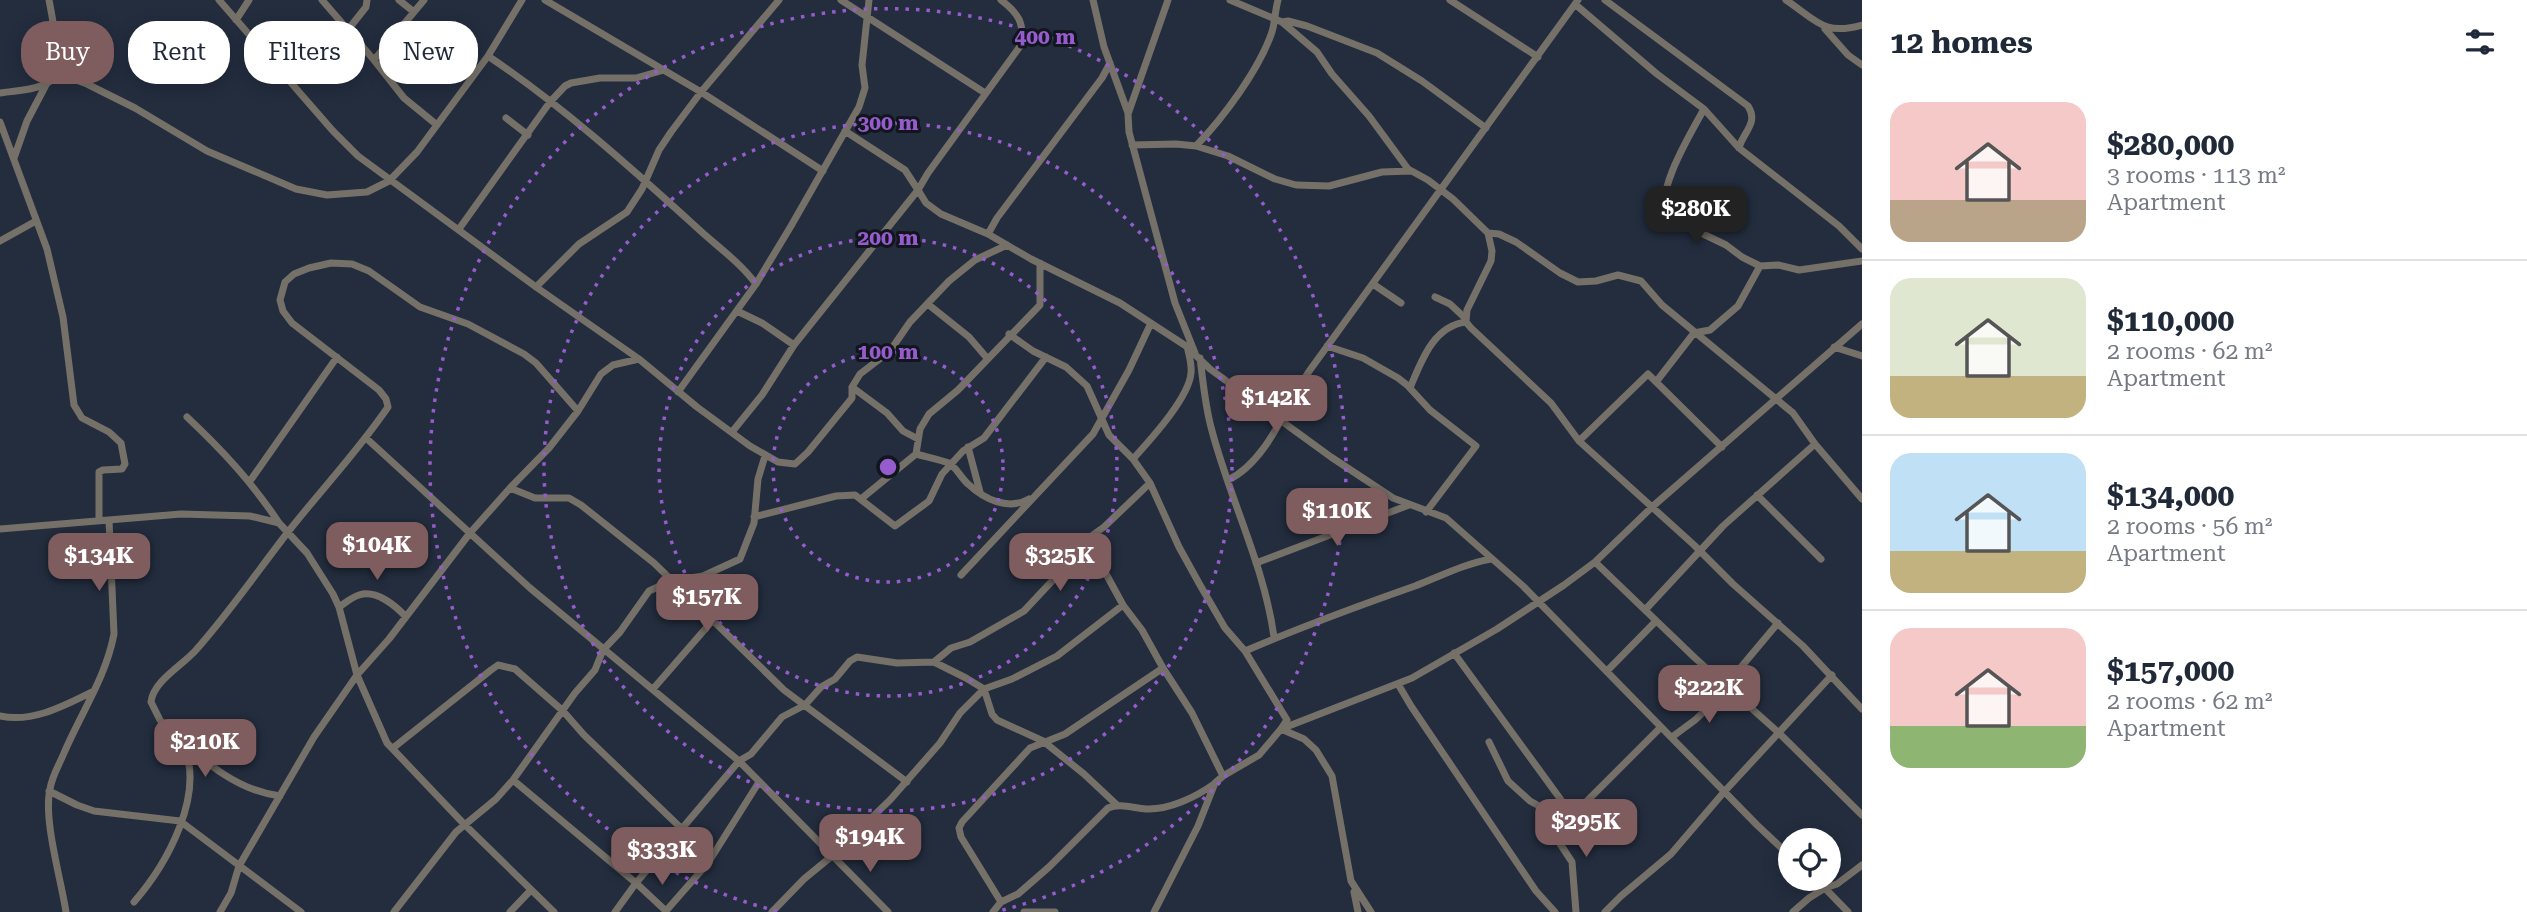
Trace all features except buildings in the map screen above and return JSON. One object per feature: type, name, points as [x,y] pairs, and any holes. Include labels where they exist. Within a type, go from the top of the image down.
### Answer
[{"type":"street","points":[[49,0],[51,21]]},
{"type":"street","points":[[219,0],[358,156],[389,181],[639,359],[678,393],[765,456],[787,464],[798,462],[852,398],[852,387],[860,374],[890,351],[910,322],[964,268],[1007,246]]},
{"type":"street","points":[[236,20],[249,0]]},
{"type":"street","points":[[355,21],[366,7],[367,0]]},
{"type":"street","points":[[399,0],[414,12]]},
{"type":"street","points":[[374,60],[424,0]]},
{"type":"street","points":[[87,84],[135,108],[207,151],[296,189],[314,194],[344,195],[367,192],[389,181],[408,164],[488,56],[522,0]]},
{"type":"street","points":[[545,0],[701,92],[824,171]]},
{"type":"street","points":[[536,287],[551,269],[579,244],[627,212],[659,150],[701,92],[779,0]]},
{"type":"street","points":[[841,0],[985,93]]},
{"type":"street","points":[[678,393],[756,284],[824,171],[864,93],[862,65],[869,0]]},
{"type":"street","points":[[732,432],[762,395],[794,345],[918,190],[985,93],[1013,58],[1021,45],[1023,27],[1001,0]]},
{"type":"street","points":[[1093,0],[1098,24],[1128,114],[1132,145],[1175,303],[1198,355],[1210,424],[1252,544],[1274,637]]},
{"type":"street","points":[[1128,114],[1168,0]]},
{"type":"street","points":[[1230,0],[1282,22],[1321,56],[1338,82],[1411,171],[1441,189],[1488,233],[1491,261],[1466,320],[1447,329],[1433,341],[1410,388]]},
{"type":"street","points":[[1196,146],[1220,120],[1240,92],[1271,34],[1278,0]]},
{"type":"street","points":[[1450,0],[1538,57]]},
{"type":"street","points":[[1786,0],[1822,26],[1848,55],[1862,65]]},
{"type":"street","points":[[323,1],[339,21]]},
{"type":"street","points":[[1608,1],[1748,106],[1752,114],[1752,124],[1739,148]]},
{"type":"street","points":[[1228,480],[1248,466],[1281,421],[1297,389],[1327,346],[1577,2],[1657,74],[1704,109],[1739,148],[1839,226],[1862,249]]},
{"type":"street","points":[[1282,22],[1307,26],[1377,53],[1422,81],[1486,128]]},
{"type":"street","points":[[1822,26],[1840,30],[1862,25]]},
{"type":"street","points":[[365,50],[404,98],[437,125]]},
{"type":"street","points":[[488,56],[550,102],[645,181],[740,265],[756,284]]},
{"type":"street","points":[[988,234],[997,218],[1102,78],[1110,63]]},
{"type":"street","points":[[459,229],[550,102],[565,86],[600,78],[636,78],[664,70]]},
{"type":"street","points":[[0,93],[42,84]]},
{"type":"street","points":[[14,159],[27,121],[46,84]]},
{"type":"street","points":[[1704,109],[1668,181],[1663,198],[1664,212],[1668,217],[1726,245],[1760,266],[1778,265],[1799,270],[1862,261]]},
{"type":"street","points":[[506,118],[528,135]]},
{"type":"street","points":[[0,122],[47,249],[63,317],[74,405],[82,418],[114,436],[121,443],[124,452],[125,464],[122,469],[99,472],[99,520]]},
{"type":"street","points":[[845,131],[905,170],[926,203],[941,214],[988,234],[1120,303],[1186,346],[1210,369],[1374,486],[1409,505],[1446,518],[1539,603],[1778,844]]},
{"type":"street","points":[[1132,145],[1196,146],[1228,156],[1275,179],[1296,185],[1329,186],[1382,172],[1411,171]]},
{"type":"street","points":[[0,240],[36,221]]},
{"type":"street","points":[[1488,233],[1499,234],[1516,242],[1569,279],[1578,282],[1596,281],[1618,275],[1641,281],[1662,305],[1694,333],[1793,413],[1815,444],[1862,499]]},
{"type":"street","points":[[280,796],[245,787],[226,776],[160,720],[151,702],[151,695],[220,623],[388,407],[379,390],[292,323],[283,311],[280,300],[285,282],[294,274],[331,262],[361,267],[420,307],[468,324],[524,354],[536,363],[578,411]]},
{"type":"street","points":[[861,499],[916,454],[920,429],[929,414],[958,390],[1040,304],[1040,263]]},
{"type":"street","points":[[1656,382],[1694,333],[1710,330],[1738,306],[1760,266]]},
{"type":"street","points":[[1373,284],[1401,303]]},
{"type":"street","points":[[1435,297],[1450,304],[1551,404],[1579,440],[1699,550],[1732,584],[1778,623],[1832,675],[1862,709]]},
{"type":"street","points":[[929,305],[969,337],[987,358]]},
{"type":"street","points":[[737,311],[762,323],[794,345]]},
{"type":"street","points":[[961,575],[1081,449],[1102,422],[1151,323]]},
{"type":"street","points":[[1281,729],[1398,684],[1439,663],[1539,603],[1595,562],[1625,536],[1651,507],[1862,324]]},
{"type":"street","points":[[993,912],[1002,902],[1018,894],[1070,847],[1104,810],[1117,805],[1161,808],[1204,791],[1223,776],[1259,755],[1287,720],[1245,651],[1225,628],[1179,547],[1150,483],[1133,459],[1115,442],[1102,422],[1087,386],[1074,374],[1009,334]]},
{"type":"street","points":[[1133,459],[1168,418],[1190,380],[1191,366],[1186,346]]},
{"type":"street","points":[[1327,346],[1363,358],[1398,378],[1430,410],[1476,446],[1426,512]]},
{"type":"street","points":[[1834,347],[1862,356]]},
{"type":"street","points":[[754,517],[836,496],[855,495],[895,526],[929,501],[937,481],[968,447],[984,438],[996,425],[1046,356]]},
{"type":"street","points":[[250,481],[337,357]]},
{"type":"street","points":[[220,912],[239,866],[328,715],[356,675],[406,617],[470,533],[549,448],[578,411],[594,383],[613,365],[639,359]]},
{"type":"street","points":[[1579,440],[1648,374],[1722,447]]},
{"type":"street","points":[[852,387],[887,413],[904,431],[918,439]]},
{"type":"street","points":[[187,417],[250,481],[279,523],[289,531],[321,572],[338,607],[356,675],[382,735],[464,824],[554,912]]},
{"type":"street","points":[[366,438],[530,588],[739,761],[888,912]]},
{"type":"street","points":[[1645,610],[1699,550],[1815,444]]},
{"type":"street","points":[[968,447],[980,492]]},
{"type":"street","points":[[916,454],[951,464],[969,485],[990,500],[1005,504],[1022,503],[1034,496]]},
{"type":"street","points":[[394,912],[446,843],[464,824],[496,799],[513,780],[575,693],[595,670],[603,650],[620,632],[649,591],[671,581],[702,576],[740,559],[749,538],[758,479],[765,456]]},
{"type":"street","points":[[934,662],[951,648],[970,642],[1024,611],[1087,539],[1104,527],[1150,483]]},
{"type":"street","points":[[510,488],[535,498],[573,499],[654,563],[784,690],[907,782]]},
{"type":"street","points":[[1757,495],[1821,559]]},
{"type":"street","points":[[1256,563],[1409,505]]},
{"type":"street","points":[[0,529],[214,514],[250,516],[279,523]]},
{"type":"street","points":[[66,912],[49,817],[49,791],[76,724],[106,669],[114,634],[109,520]]},
{"type":"street","points":[[1087,539],[1123,605],[1142,630],[1192,713],[1223,776]]},
{"type":"street","points":[[1245,651],[1274,637],[1458,568],[1491,559]]},
{"type":"street","points":[[1595,562],[1779,733],[1862,815]]},
{"type":"street","points":[[338,607],[360,594],[367,594],[388,601],[406,617]]},
{"type":"street","points":[[772,912],[907,782],[940,743],[960,713],[984,689],[1057,656],[1123,605]]},
{"type":"street","points":[[653,689],[713,620]]},
{"type":"street","points":[[1607,671],[1656,621]]},
{"type":"street","points":[[1672,737],[1728,686],[1778,623]]},
{"type":"street","points":[[1454,653],[1564,804],[1574,810]]},
{"type":"street","points":[[620,910],[636,883],[739,761],[751,754],[782,717],[805,705],[821,687],[835,679],[850,661],[857,657],[897,663],[934,662],[966,677],[984,689],[992,714],[997,720],[1043,741],[1117,805]]},
{"type":"street","points":[[393,748],[498,665],[515,669],[563,711],[599,750],[682,829]]},
{"type":"street","points":[[1002,902],[967,848],[959,828],[962,822],[1030,748],[1062,736],[1163,668]]},
{"type":"street","points":[[1605,912],[1621,895],[1671,854],[1832,675]]},
{"type":"street","points":[[1398,684],[1536,891],[1555,912]]},
{"type":"street","points":[[0,716],[14,719],[28,717],[73,702],[94,691]]},
{"type":"street","points":[[1576,912],[1572,862],[1553,833],[1661,727]]},
{"type":"street","points":[[1281,729],[1304,739],[1315,750],[1334,779],[1358,912]]},
{"type":"street","points":[[135,902],[168,855],[191,783],[189,758],[181,740]]},
{"type":"street","points":[[1489,742],[1508,781],[1518,792],[1550,812],[1559,810],[1564,804]]},
{"type":"street","points":[[513,780],[669,911],[708,863],[759,782]]},
{"type":"street","points":[[1154,912],[1198,826],[1215,783]]},
{"type":"street","points":[[49,791],[94,811],[180,821],[302,912]]},
{"type":"street","points":[[1841,881],[1862,865]]},
{"type":"street","points":[[1354,889],[1371,912]]},
{"type":"street","points":[[510,912],[530,891]]},
{"type":"street","points":[[1793,912],[1820,891]]},
{"type":"street","points":[[1828,891],[1849,912]]},
{"type":"street","points":[[1024,912],[1055,912]]}]
